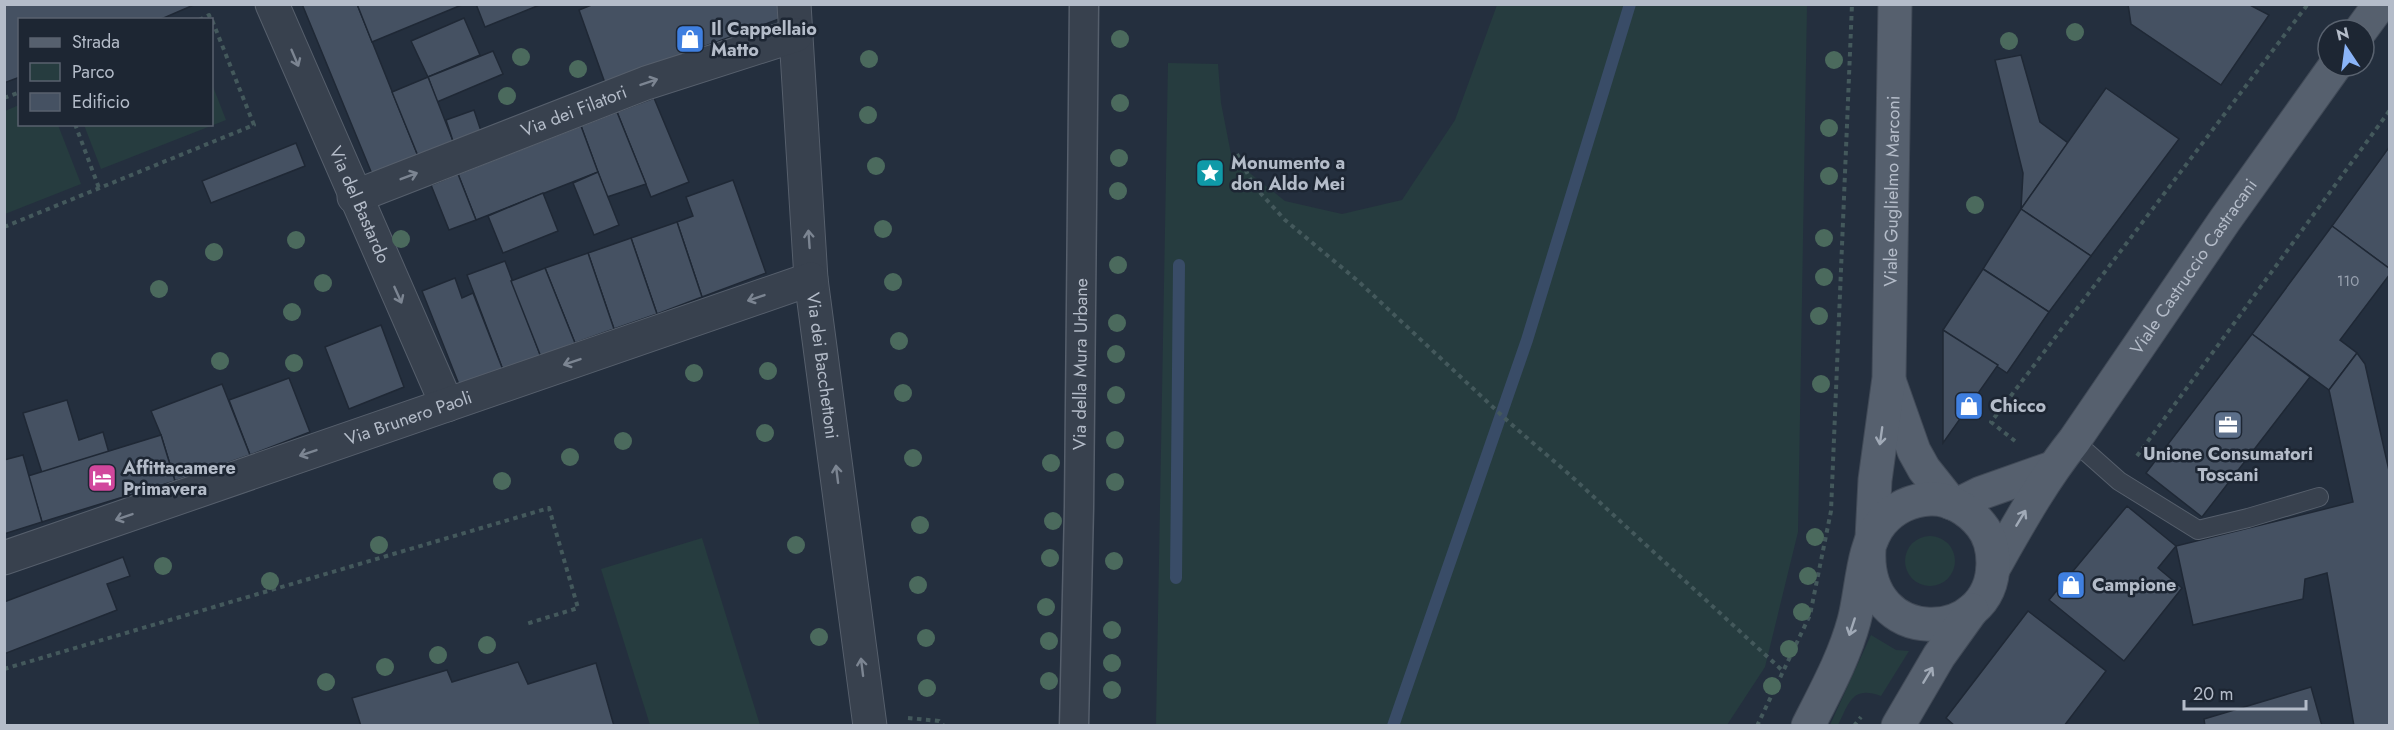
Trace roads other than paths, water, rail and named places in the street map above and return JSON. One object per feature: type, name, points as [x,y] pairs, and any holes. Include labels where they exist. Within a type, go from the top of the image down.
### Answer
[{"type":"main road","name":"Viale Guglielmo Marconi","points":[[1870,544],[1875,480],[1889,378],[1895,4]]},
{"type":"main road","points":[[2370,18],[2380,4]]},
{"type":"main road","name":"Viale Castruccio Castracani","points":[[1993,569],[2052,468],[2074,441],[2225,220],[2326,78]]},
{"type":"main road","name":"Viale Guglielmo Marconi","points":[[1889,378],[1914,450],[1924,469],[1954,504]]},
{"type":"main road","points":[[1954,504],[2052,468]]},
{"type":"main road","points":[[1808,726],[1839,663],[1854,621],[1870,544],[1882,522],[1896,509],[1914,501],[1933,499],[1954,504],[1975,517],[1984,528],[1992,548],[1993,569],[1990,584],[1939,656],[1898,726]]},
{"type":"main road","points":[[1870,544],[1868,568],[1872,587],[1883,604],[1898,616],[1916,623],[1936,624],[1955,620],[1972,610]]},
{"type":"street","name":"Via del Bastardo","points":[[272,4],[354,197],[447,405]]},
{"type":"street","name":"Via della Mura Urbane","points":[[1074,726],[1084,4]]},
{"type":"street","name":"Via dei Filatori","points":[[354,197],[646,83],[795,20]]},
{"type":"street","name":"Via dei Bacchettoni","points":[[795,20],[811,279],[870,726]]},
{"type":"street","name":"Via Brunero Paoli","points":[[4,558],[811,279]]},
{"type":"lane","points":[[2074,441],[2119,481],[2198,530],[2319,497]]},
{"type":"waterway","points":[[1393,726],[1527,340],[1630,4]]},
{"type":"waterway","points":[[1176,578],[1179,265]]},
{"type":"place","name":"Il Cappellaio Matto","points":[[690,39]]},
{"type":"place","name":"Monumento a don Aldo Mei","points":[[1210,173]]},
{"type":"place","name":"Chicco","points":[[1969,406]]},
{"type":"place","name":"Unione Consumatori Toscani","points":[[2228,425]]},
{"type":"place","name":"Affittacamere Primavera","points":[[102,478]]},
{"type":"place","name":"Campione","points":[[2071,585]]}]
